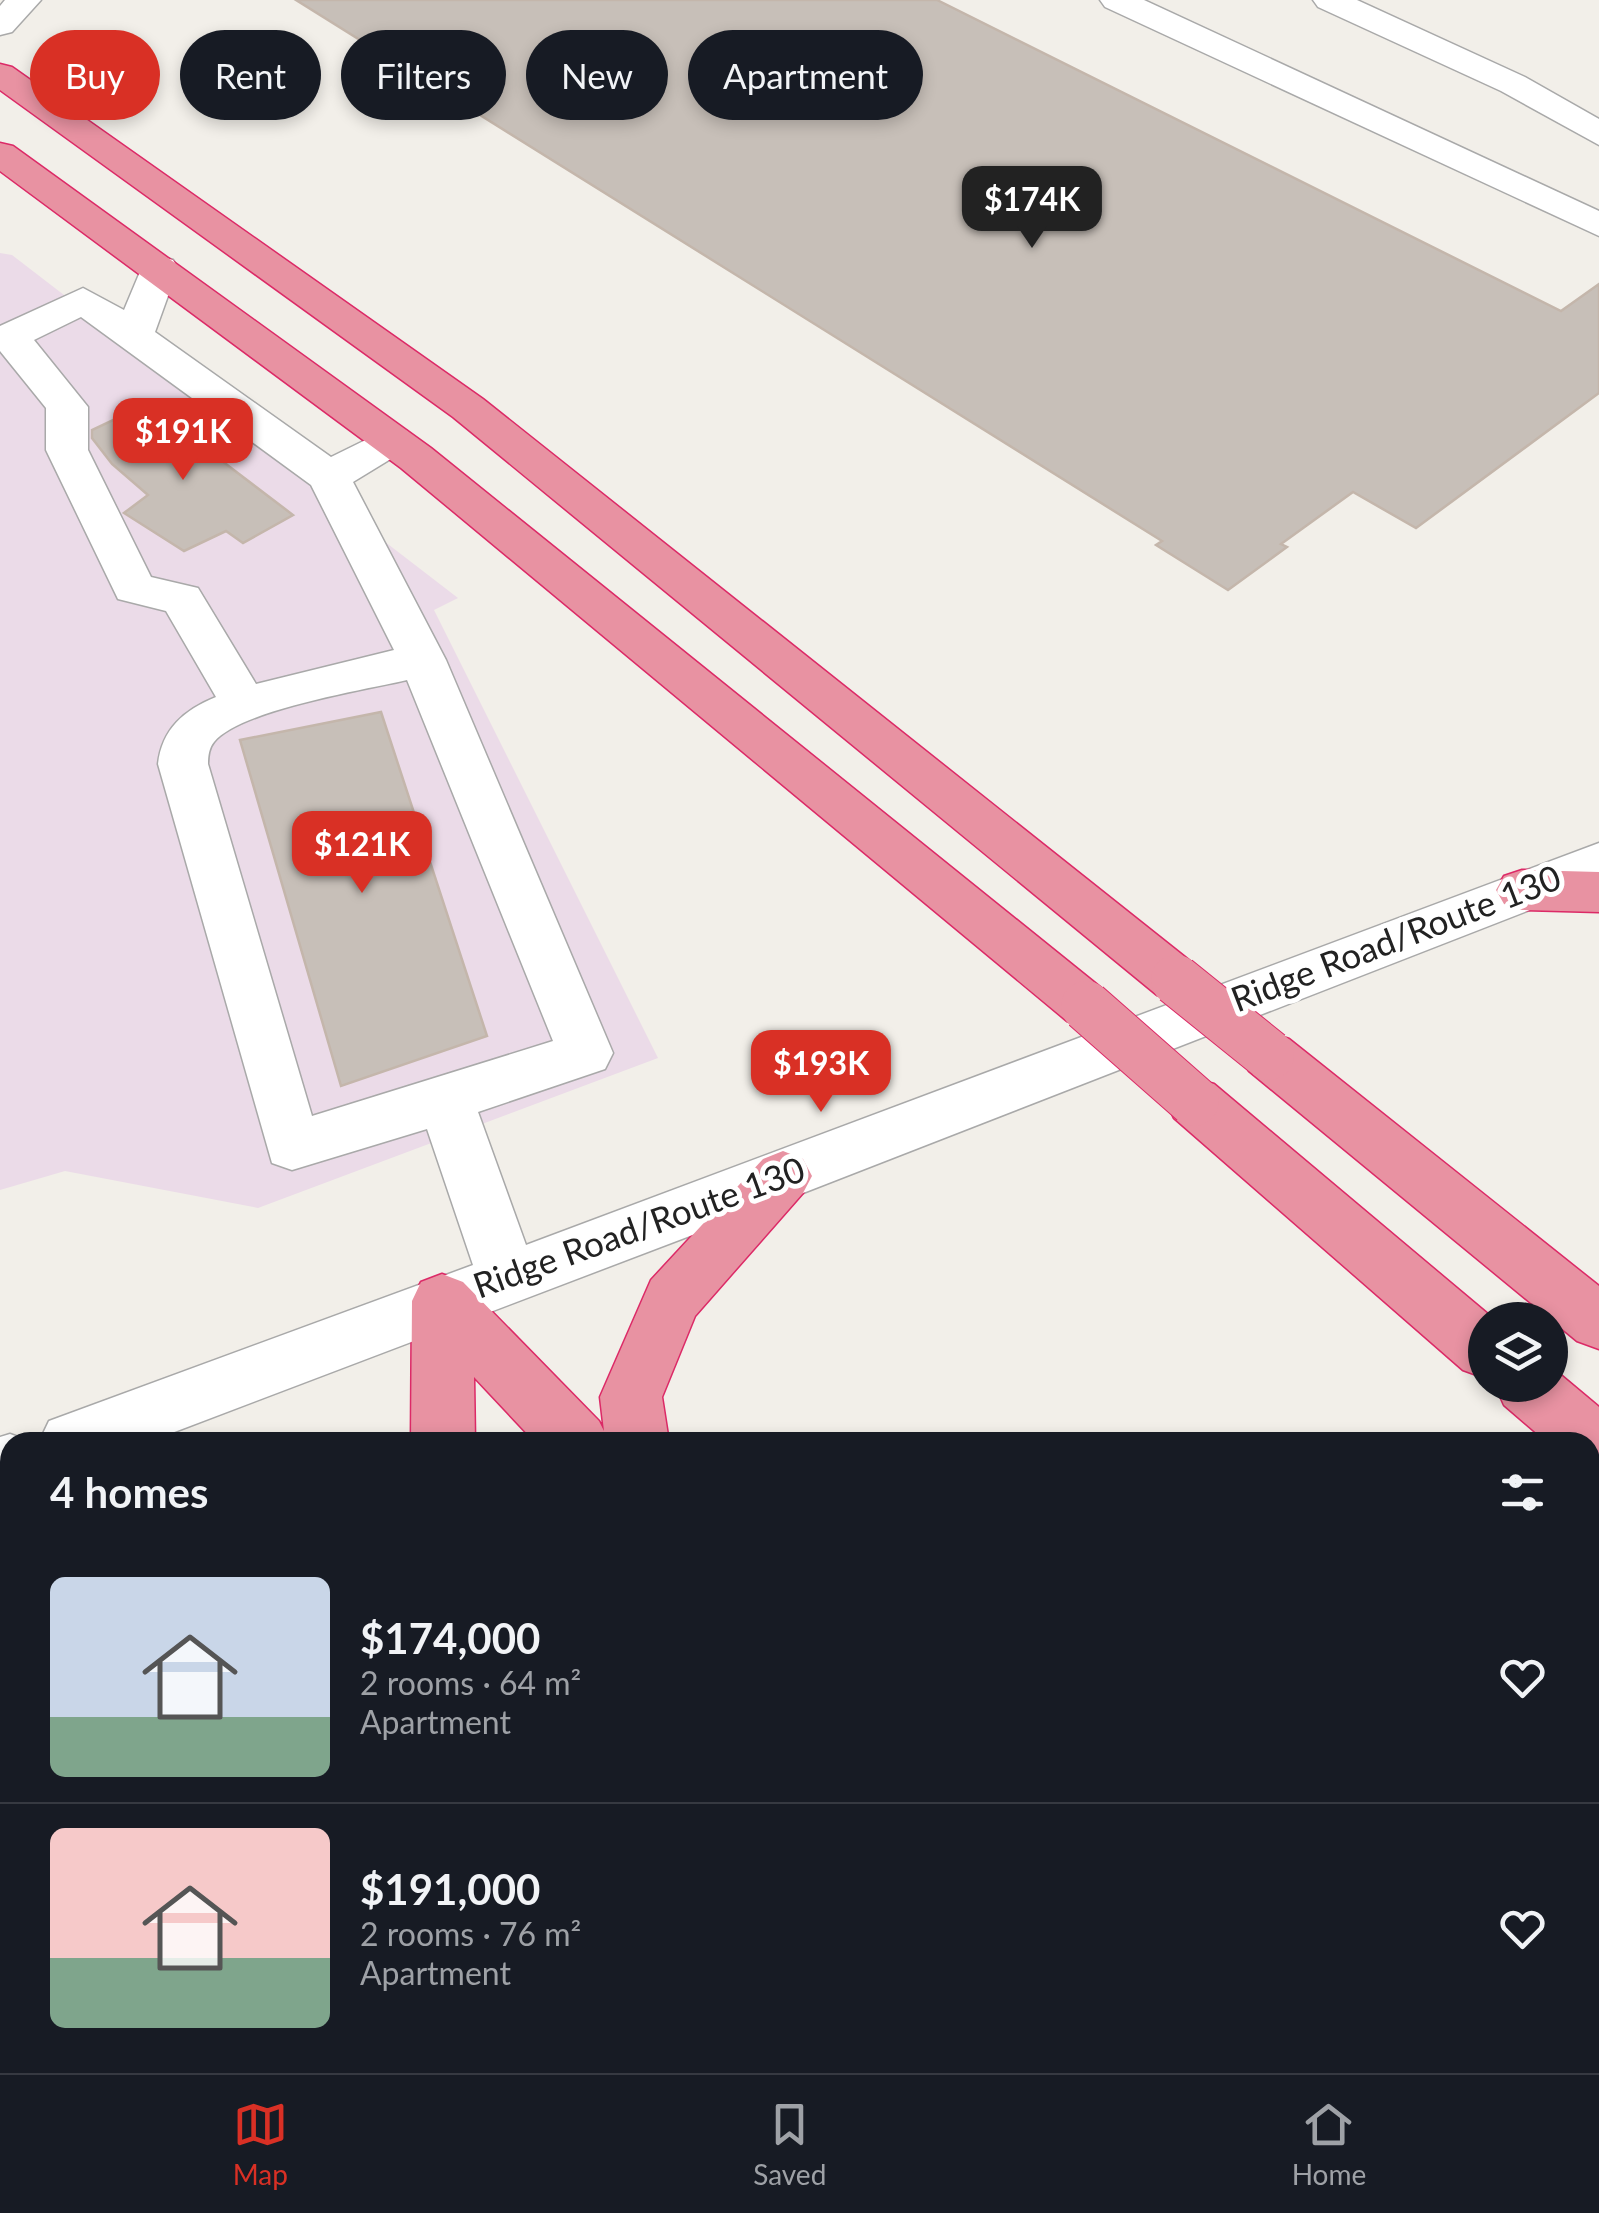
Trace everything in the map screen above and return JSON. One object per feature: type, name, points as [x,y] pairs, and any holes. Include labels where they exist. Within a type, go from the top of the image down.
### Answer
[{"type":"highway","points":[[0,74],[468,408],[1599,1322]]},
{"type":"highway","points":[[0,154],[392,440],[1086,1006],[1468,1341]]},
{"type":"highway","points":[[1522,890],[1599,892]]},
{"type":"highway","points":[[636,1432],[631,1397],[672,1299],[783,1176]]},
{"type":"highway","points":[[442,1301],[443,1432]]},
{"type":"highway","points":[[442,1301],[568,1432]]},
{"type":"highway","points":[[1506,1402],[1525,1432]]},
{"type":"highway","points":[[1546,1402],[1581,1432]]},
{"type":"street","points":[[0,25],[24,0]]},
{"type":"street","points":[[1118,0],[1599,225]]},
{"type":"street","points":[[1330,0],[1513,84],[1599,134]]},
{"type":"street","points":[[134,335],[159,268]]},
{"type":"street","points":[[244,705],[182,600],[134,588],[67,450],[66,407],[10,337],[83,300],[329,477],[422,660],[585,1053],[292,1146],[183,764],[184,747],[201,725],[244,705],[422,660]]},
{"type":"street","points":[[329,477],[392,440]]},
{"type":"street","name":"Ridge Road/Route 130","points":[[97,1432],[783,1176],[1599,862]]},
{"type":"street","points":[[445,1100],[507,1278]]},
{"type":"shaded area","points":[[0,253],[12,255],[458,598],[434,610],[658,1058],[258,1208],[65,1171],[0,1190]]},
{"type":"building","points":[[296,0],[937,0],[1561,311],[1599,284],[1599,393],[1416,528],[1353,492],[1281,544],[1287,547],[1228,590],[1156,545],[1162,541],[488,120],[506,120],[506,30],[344,30]]},
{"type":"building","points":[[147,404],[293,515],[243,543],[226,531],[184,551],[124,513],[148,495],[112,464],[92,438],[92,430]]},
{"type":"building","points":[[381,712],[487,1036],[341,1086],[240,740]]}]
